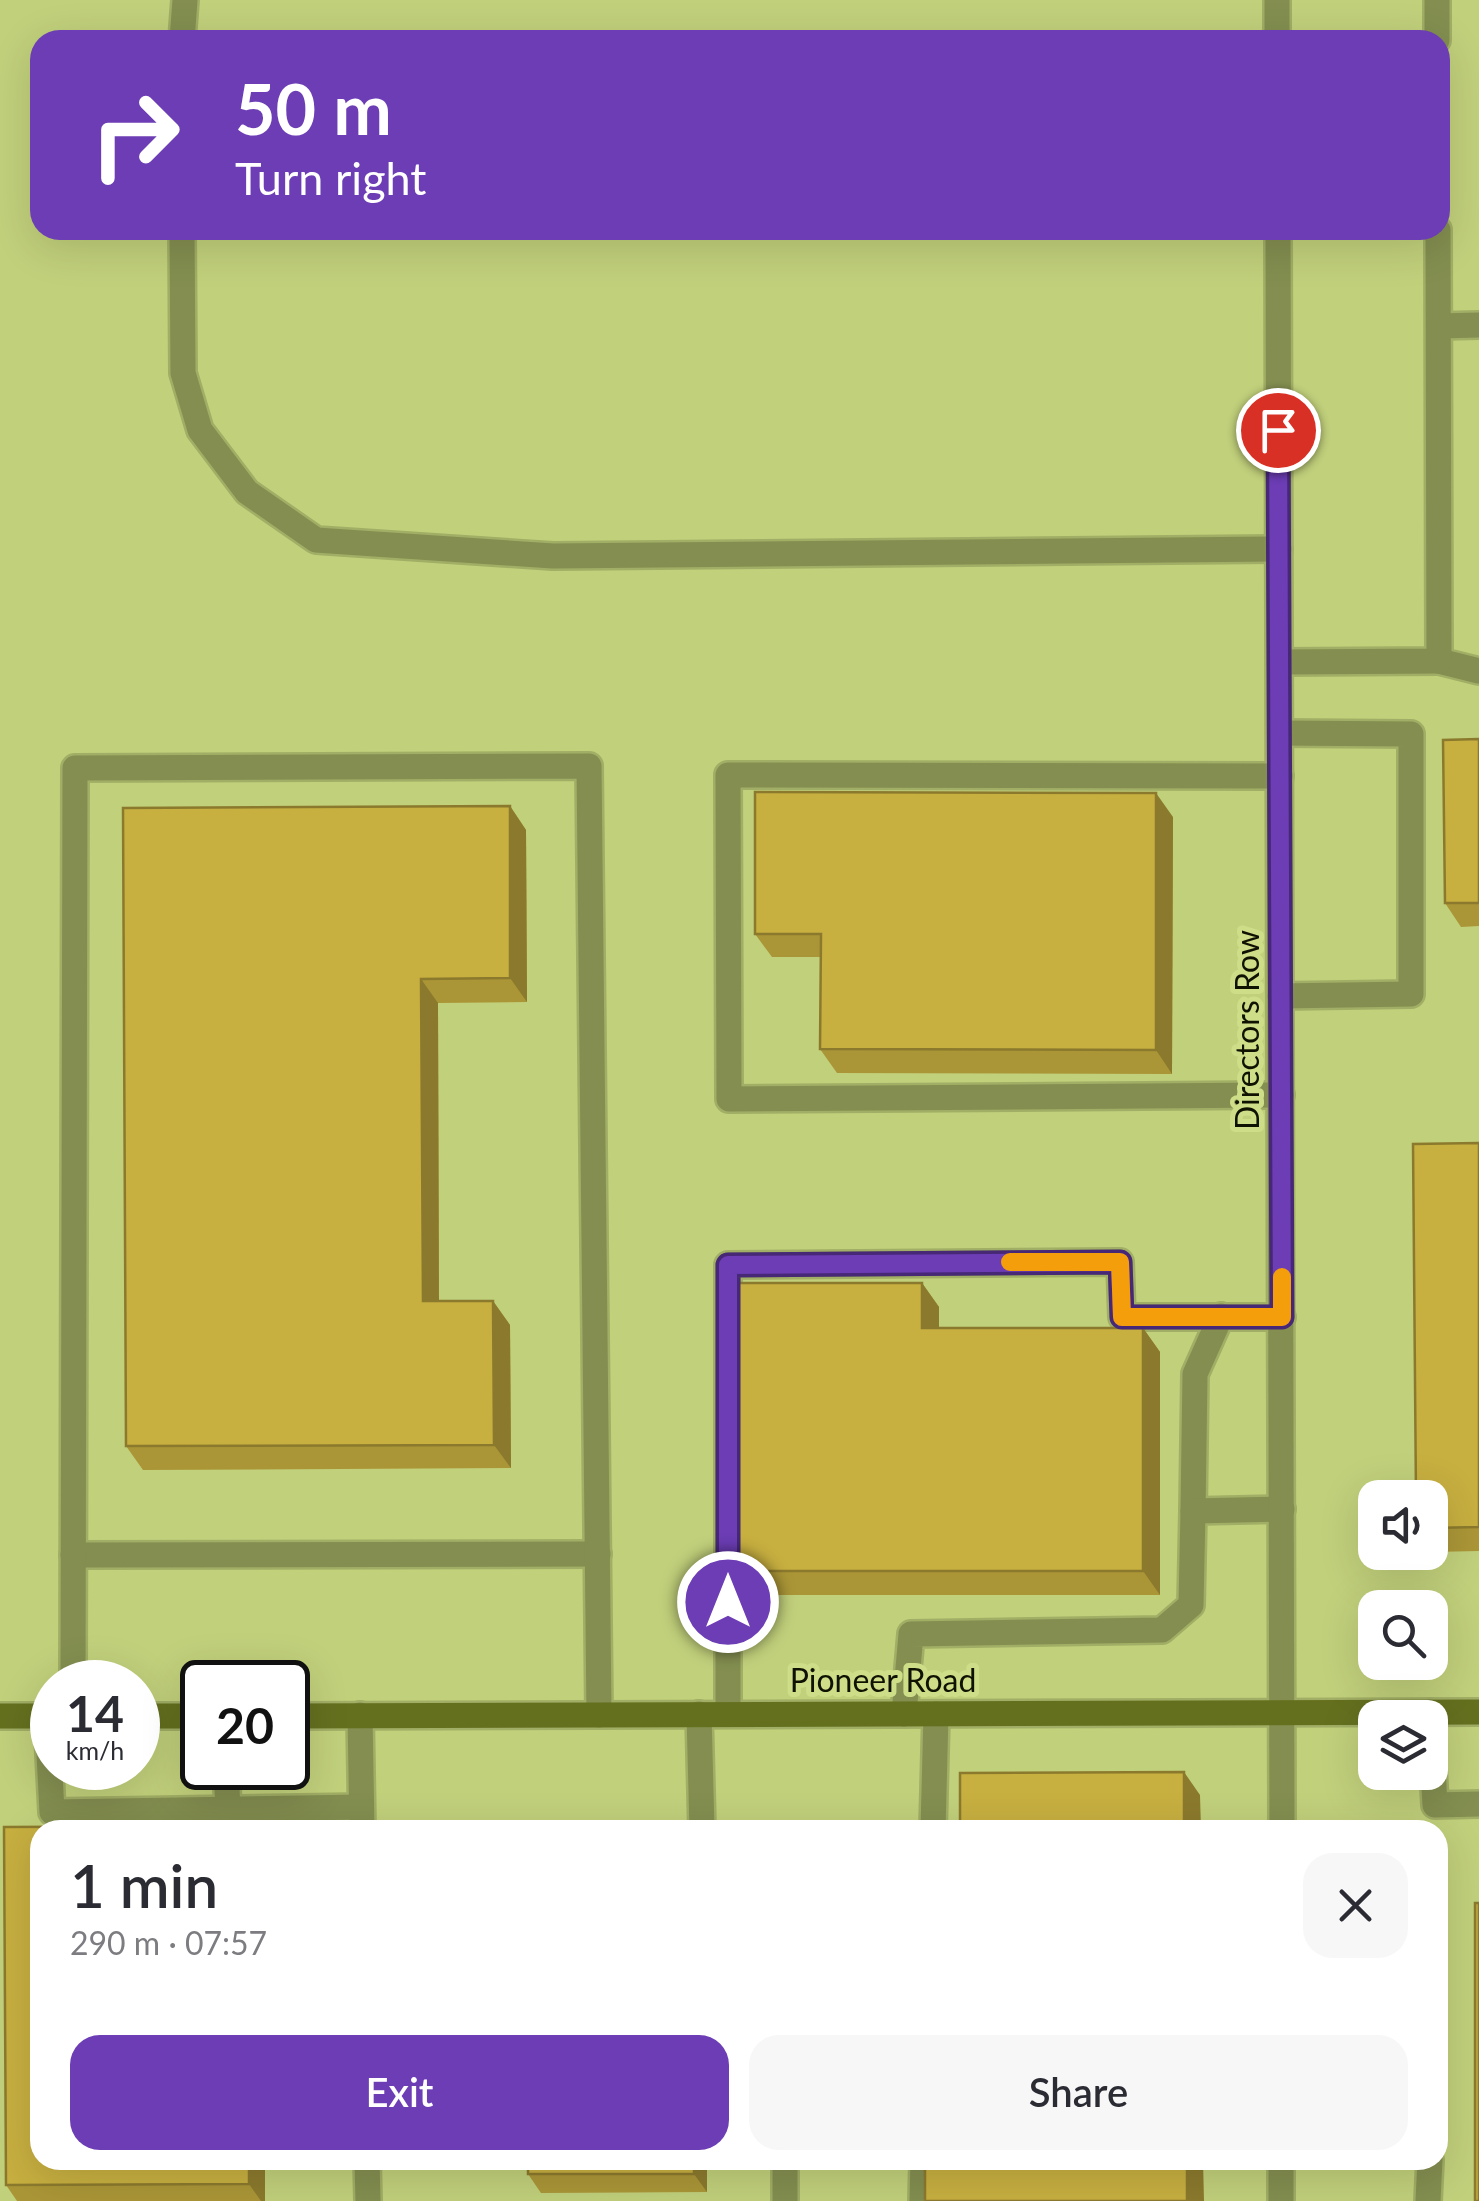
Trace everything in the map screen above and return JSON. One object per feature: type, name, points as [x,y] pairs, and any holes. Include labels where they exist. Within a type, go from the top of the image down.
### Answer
[{"type":"street","points":[[183,30],[185,0]]},
{"type":"street","points":[[1277,0],[1277,30]]},
{"type":"street","points":[[1437,0],[1438,30]]},
{"type":"street","points":[[182,240],[183,373],[200,430],[247,492],[316,540],[553,556],[1279,549]]},
{"type":"street","name":"Directors Row","points":[[1278,240],[1282,1820]]},
{"type":"street","points":[[1438,240],[1438,661]]},
{"type":"street","points":[[1438,326],[1479,325]]},
{"type":"street","points":[[1280,662],[1438,661],[1479,671]]},
{"type":"street","points":[[1280,734],[1410,734],[1411,994],[1280,996]]},
{"type":"street","points":[[73,1660],[75,768],[589,766],[599,1715]]},
{"type":"street","points":[[1280,776],[728,774],[729,1098],[1281,1095]]},
{"type":"street","points":[[728,1714],[728,1265],[1120,1262],[1122,1317],[1282,1317]]},
{"type":"street","points":[[904,1714],[911,1634],[1162,1630],[1191,1605],[1196,1374],[1221,1316]]},
{"type":"street","points":[[1194,1510],[1282,1509]]},
{"type":"street","points":[[73,1555],[598,1554]]},
{"type":"street","name":"Pioneer Road","points":[[310,1716],[1358,1712]]},
{"type":"street","name":"Pioneer Road","points":[[1448,1712],[1479,1712]]},
{"type":"street","points":[[699,1714],[702,1820]]},
{"type":"street","points":[[933,1820],[936,1714]]},
{"type":"street","points":[[52,1790],[52,1812],[228,1810],[362,1819],[360,1715]]},
{"type":"street","points":[[0,1716],[30,1716]]},
{"type":"street","points":[[227,1790],[228,1810]]},
{"type":"street","points":[[1434,1790],[1435,1818],[1479,1804]]},
{"type":"street","points":[[367,2170],[368,2201]]},
{"type":"street","points":[[785,2170],[785,2201]]},
{"type":"street","points":[[922,2201],[924,2170]]},
{"type":"street","points":[[1281,2170],[1281,2201]]},
{"type":"street","points":[[1428,2201],[1430,2170]]},
{"type":"building","points":[[1479,739],[1479,903],[1445,903],[1443,740]]},
{"type":"building","points":[[755,792],[1156,793],[1156,1050],[820,1049],[821,934],[755,934]]},
{"type":"building","points":[[510,806],[510,978],[421,979],[423,1301],[493,1301],[494,1445],[126,1446],[123,808]]},
{"type":"building","points":[[1479,1143],[1479,1527],[1448,1528],[1448,1480],[1416,1480],[1413,1144]]},
{"type":"building","points":[[729,1283],[922,1283],[922,1328],[1143,1328],[1143,1571],[729,1571]]},
{"type":"building","points":[[1184,1772],[1184,1820],[960,1820],[960,1773]]},
{"type":"building","points":[[4,1827],[30,1827],[30,2170],[249,2170],[249,2184],[6,2185]]},
{"type":"building","points":[[1475,1903],[1479,1903],[1479,2201],[1475,2201]]},
{"type":"building","points":[[528,2170],[694,2170],[694,2174],[528,2174]]},
{"type":"building","points":[[925,2170],[1187,2170],[1187,2201],[925,2201]]},
{"type":"slow traffic","points":[[1010,1262],[1120,1262],[1122,1317],[1282,1317],[1282,1277]]},
{"type":"route","points":[[728,1602],[728,1265],[1120,1262],[1122,1317],[1282,1317],[1278,430]]}]
